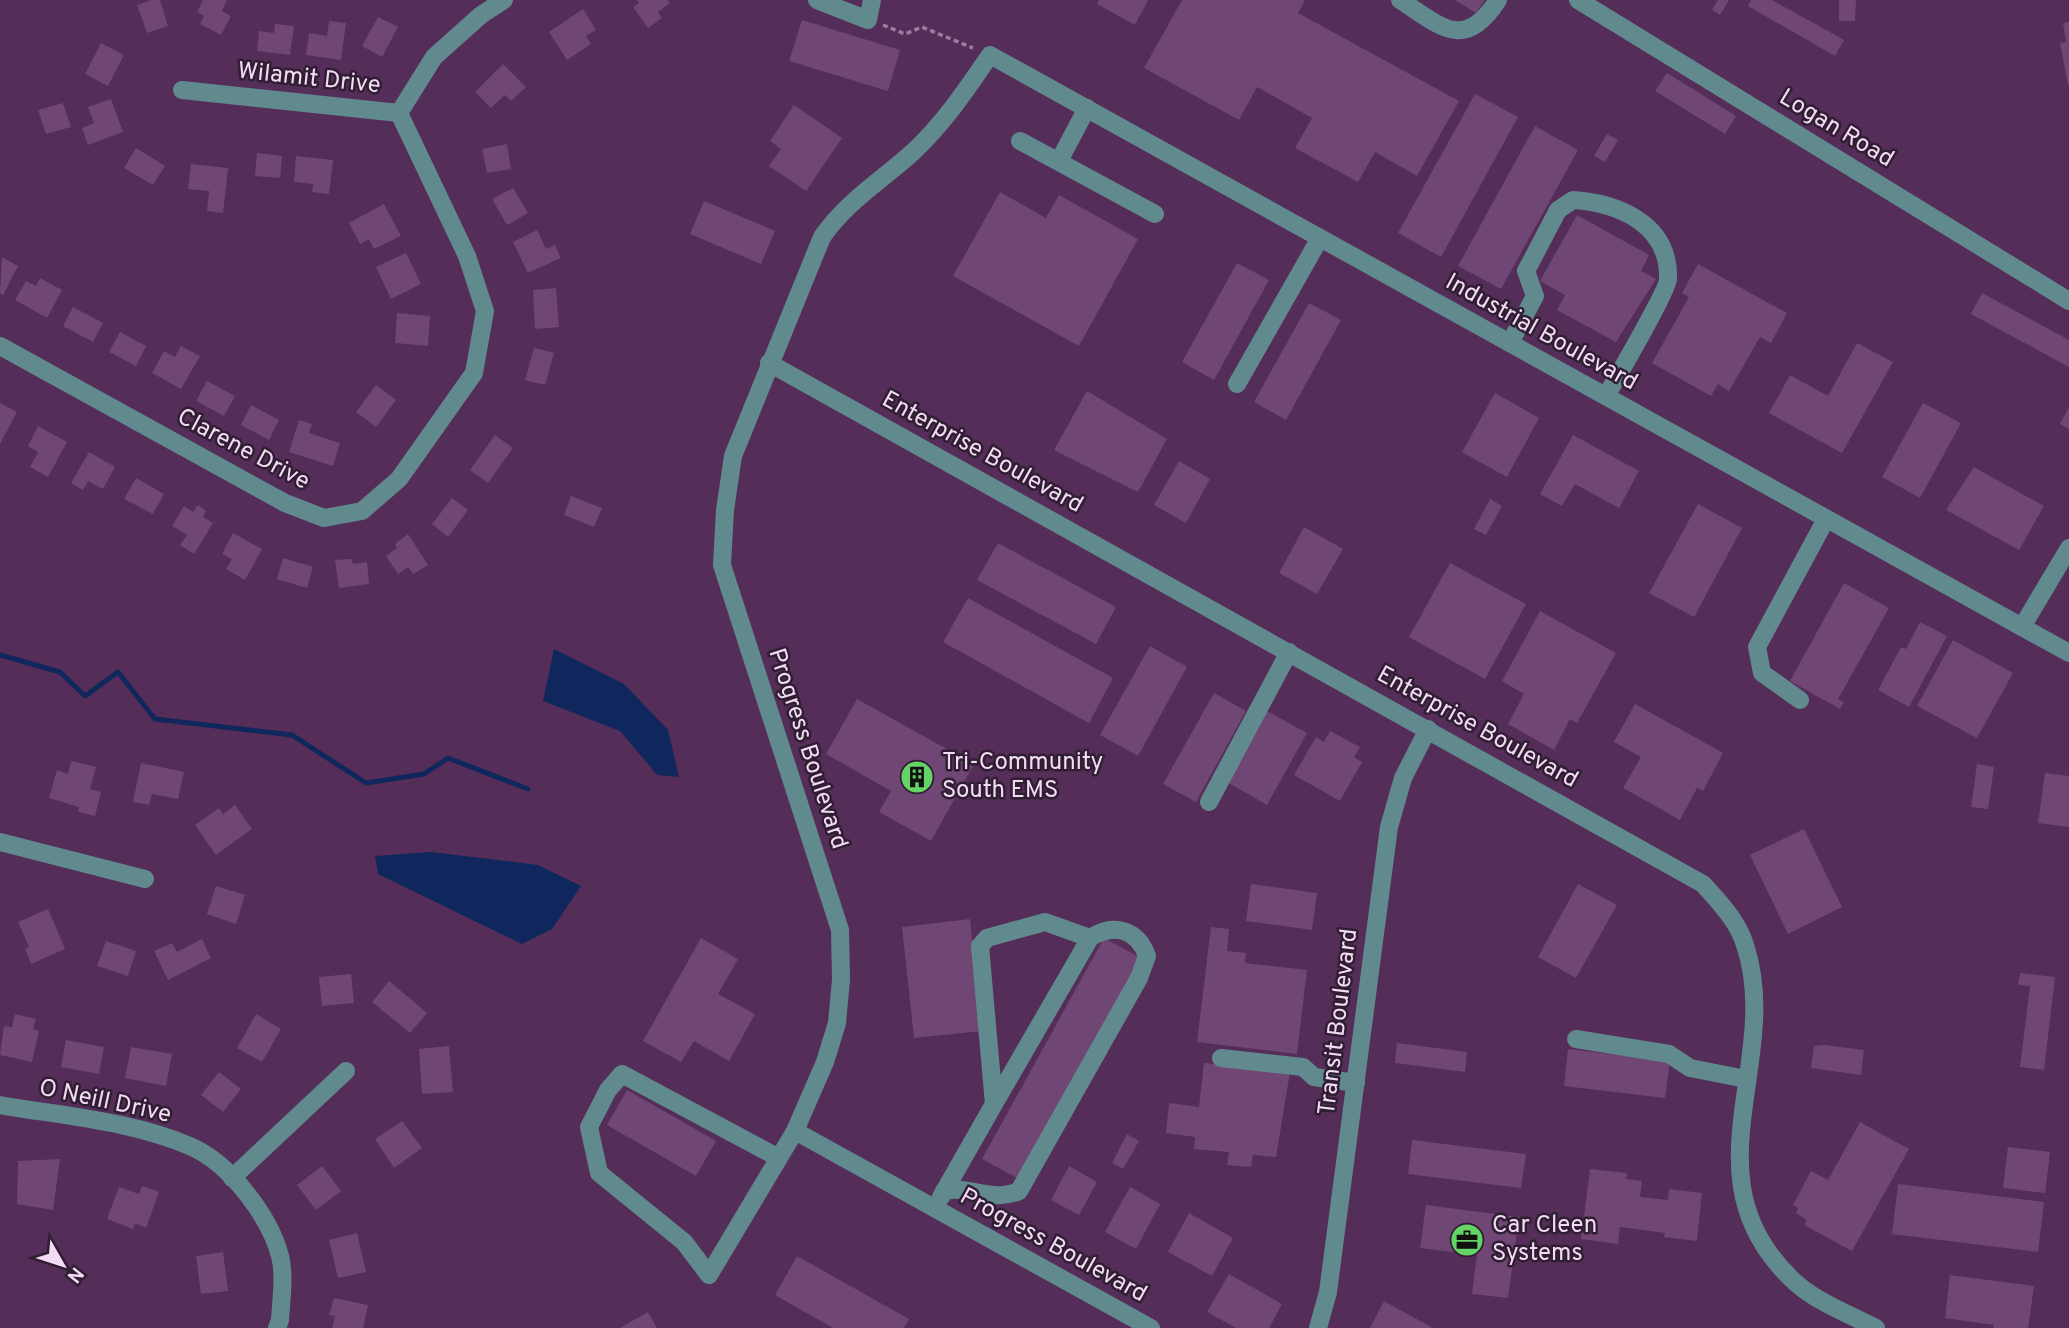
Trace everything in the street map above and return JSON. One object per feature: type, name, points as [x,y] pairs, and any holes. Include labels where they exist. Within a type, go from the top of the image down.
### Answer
[{"type":"street","name":"Wilamit Drive","points":[[182,90],[399,113],[434,58],[481,15],[504,0]]},
{"type":"street","points":[[822,1],[867,20],[872,0]]},
{"type":"street","points":[[1400,0],[1446,29],[1464,32],[1480,24],[1498,0]]},
{"type":"street","name":"Logan Road","points":[[1578,0],[2069,301]]},
{"type":"street","name":"Industrial Boulevard","points":[[990,55],[2069,653]]},
{"type":"street","name":"Progress Boulevard","points":[[990,55],[950,115],[912,153],[837,215],[822,237],[733,456],[725,510],[722,565],[840,930],[837,1023],[825,1062],[796,1131],[1151,1328]]},
{"type":"street","points":[[1059,162],[1087,108]]},
{"type":"street","name":"Clarene Drive","points":[[0,346],[285,503],[324,518],[362,511],[399,480],[474,373],[485,310],[467,256],[399,113]]},
{"type":"street","points":[[1020,141],[1155,214]]},
{"type":"street","points":[[1510,343],[1535,296],[1526,271],[1558,211],[1573,200],[1600,202],[1638,217],[1653,232],[1664,255],[1669,281],[1606,396]]},
{"type":"street","points":[[1237,384],[1320,238]]},
{"type":"street","name":"Enterprise Boulevard","points":[[769,363],[1703,884],[1727,911],[1745,943],[1754,982],[1738,1144],[1744,1201],[1760,1239],[1775,1261],[1799,1285],[1855,1323],[1876,1328]]},
{"type":"street","points":[[1800,700],[1762,673],[1757,647],[1826,519]]},
{"type":"street","points":[[2022,627],[2069,548]]},
{"type":"street","points":[[1209,802],[1289,652]]},
{"type":"street","name":"Transit Boulevard","points":[[1318,1328],[1328,1292],[1389,827],[1403,778],[1428,729]]},
{"type":"street","points":[[0,843],[145,879]]},
{"type":"street","points":[[994,1104],[979,946],[987,938],[1045,922],[1090,938]]},
{"type":"street","points":[[934,1207],[1090,938],[1101,931],[1123,929],[1142,941],[1147,956],[1139,978],[1019,1191],[1006,1197],[954,1189],[944,1191]]},
{"type":"street","points":[[1576,1039],[1669,1054],[1690,1068],[1746,1079]]},
{"type":"street","points":[[1221,1058],[1303,1067],[1314,1077],[1356,1083]]},
{"type":"street","points":[[232,1178],[346,1071]]},
{"type":"street","points":[[779,1158],[622,1074],[608,1090],[589,1127],[599,1173],[684,1242],[709,1275],[796,1131]]},
{"type":"street","name":"O Neill Drive","points":[[0,1105],[148,1132],[194,1148],[232,1178],[262,1213],[281,1258],[280,1320],[277,1328]]},
{"type":"path","points":[[867,20],[905,34],[922,27],[990,55]]},
{"type":"water","points":[[554,649],[624,684],[668,730],[679,777],[657,775],[620,731],[543,701]]},
{"type":"water","points":[[431,852],[538,865],[581,886],[552,929],[522,944],[378,874],[375,856]]},
{"type":"building","points":[[160,0],[168,26],[147,33],[137,5]]},
{"type":"building","points":[[203,0],[227,0],[222,11],[231,16],[221,35],[200,24],[204,16],[197,12]]},
{"type":"building","points":[[637,0],[668,0],[670,3],[658,12],[662,18],[648,28],[633,7],[639,3]]},
{"type":"building","points":[[1099,0],[1148,0],[1135,25],[1097,4]]},
{"type":"building","points":[[1182,0],[1305,0],[1298,13],[1459,101],[1417,176],[1375,152],[1358,182],[1295,148],[1312,118],[1257,87],[1239,120],[1144,68]]},
{"type":"building","points":[[1455,0],[1485,0],[1476,13]]},
{"type":"building","points":[[1718,0],[1729,0],[1720,15],[1712,10]]},
{"type":"building","points":[[1751,0],[1772,0],[1844,40],[1835,56],[1748,6]]},
{"type":"building","points":[[1839,0],[1856,0],[1855,21],[1839,21]]},
{"type":"building","points":[[583,9],[596,30],[586,36],[591,44],[567,60],[549,32]]},
{"type":"building","points":[[378,17],[398,27],[382,57],[362,46]]},
{"type":"building","points":[[802,20],[900,50],[888,91],[789,61]]},
{"type":"building","points":[[329,21],[346,23],[341,60],[306,55],[309,33],[327,36]]},
{"type":"building","points":[[2069,22],[2068,85],[2060,43],[2066,42],[2063,23]]},
{"type":"building","points":[[275,24],[294,26],[290,55],[257,51],[259,31],[274,33]]},
{"type":"building","points":[[101,43],[124,55],[108,86],[85,74]]},
{"type":"building","points":[[503,64],[526,87],[511,101],[505,95],[491,108],[475,92]]},
{"type":"building","points":[[1667,73],[1736,116],[1725,134],[1655,91]]},
{"type":"building","points":[[1475,94],[1518,117],[1441,257],[1398,233]]},
{"type":"building","points":[[111,99],[123,132],[88,145],[82,128],[94,123],[88,107]]},
{"type":"building","points":[[63,103],[71,127],[46,134],[38,110]]},
{"type":"building","points":[[794,105],[842,138],[806,191],[769,166],[781,149],[770,141]]},
{"type":"building","points":[[1535,126],[1578,150],[1501,289],[1458,266]]},
{"type":"building","points":[[1607,134],[1618,140],[1605,162],[1594,156]]},
{"type":"building","points":[[507,144],[511,169],[487,173],[482,149]]},
{"type":"building","points":[[136,148],[165,166],[153,185],[124,168]]},
{"type":"building","points":[[257,153],[282,156],[280,178],[255,176]]},
{"type":"building","points":[[296,156],[333,160],[329,194],[312,192],[313,184],[294,182]]},
{"type":"building","points":[[191,164],[228,168],[223,213],[207,211],[209,191],[188,189]]},
{"type":"building","points":[[513,188],[528,213],[507,225],[492,199]]},
{"type":"building","points":[[1000,192],[1046,218],[1059,195],[1138,239],[1079,346],[953,276]]},
{"type":"building","points":[[704,201],[775,231],[761,264],[690,234]]},
{"type":"building","points":[[384,204],[401,236],[374,249],[369,239],[360,244],[349,223]]},
{"type":"building","points":[[1577,215],[1649,255],[1641,271],[1656,279],[1616,342],[1557,310],[1565,295],[1540,281]]},
{"type":"building","points":[[537,230],[546,249],[555,245],[561,258],[528,273],[513,242]]},
{"type":"building","points":[[406,253],[421,284],[391,299],[376,267]]},
{"type":"building","points":[[2,257],[18,266],[3,295],[0,293]]},
{"type":"building","points":[[1237,263],[1269,280],[1214,380],[1182,362]]},
{"type":"building","points":[[1698,264],[1787,313],[1771,343],[1760,337],[1729,391],[1718,384],[1711,396],[1652,363],[1689,297],[1682,293]]},
{"type":"building","points":[[40,278],[62,290],[47,318],[15,300],[26,281],[36,286]]},
{"type":"building","points":[[556,288],[559,327],[535,329],[533,290]]},
{"type":"building","points":[[1982,293],[2069,340],[2069,367],[1971,314]]},
{"type":"building","points":[[1309,303],[1341,320],[1286,420],[1254,402]]},
{"type":"building","points":[[73,307],[103,323],[93,342],[63,326]]},
{"type":"building","points":[[397,313],[430,316],[428,346],[395,343]]},
{"type":"building","points":[[120,332],[146,346],[136,366],[109,352]]},
{"type":"building","points":[[1857,343],[1893,362],[1842,453],[1769,413],[1790,375],[1828,396]]},
{"type":"building","points":[[181,346],[200,356],[181,389],[152,373],[164,351],[175,357]]},
{"type":"building","points":[[534,348],[554,353],[545,385],[525,380]]},
{"type":"building","points":[[207,381],[235,396],[224,416],[196,401]]},
{"type":"building","points":[[376,385],[396,400],[376,427],[356,412]]},
{"type":"building","points":[[1087,391],[1167,439],[1138,492],[1054,450]]},
{"type":"building","points":[[1495,393],[1539,418],[1507,477],[1462,452]]},
{"type":"building","points":[[0,403],[17,412],[0,444]]},
{"type":"building","points":[[1923,403],[1961,423],[1920,498],[1882,477]]},
{"type":"building","points":[[251,405],[279,420],[269,440],[241,425]]},
{"type":"building","points":[[2069,407],[2069,429],[2060,424]]},
{"type":"building","points":[[299,420],[312,424],[309,433],[340,443],[333,466],[289,452]]},
{"type":"building","points":[[38,426],[67,442],[48,477],[30,467],[38,452],[28,446]]},
{"type":"building","points":[[495,435],[513,448],[488,483],[470,470]]},
{"type":"building","points":[[1573,435],[1639,471],[1619,508],[1575,484],[1562,506],[1540,494]]},
{"type":"building","points":[[89,452],[115,467],[103,489],[88,481],[83,490],[71,483]]},
{"type":"building","points":[[1179,461],[1210,479],[1186,523],[1154,505]]},
{"type":"building","points":[[1974,467],[2044,506],[2019,550],[1946,510]]},
{"type":"building","points":[[136,478],[164,494],[153,514],[124,499]]},
{"type":"building","points":[[571,496],[602,508],[594,527],[564,515]]},
{"type":"building","points":[[452,498],[468,510],[448,537],[432,524]]},
{"type":"building","points":[[1490,499],[1502,506],[1486,535],[1474,529]]},
{"type":"building","points":[[1698,504],[1742,528],[1694,617],[1649,593]]},
{"type":"building","points":[[198,505],[206,511],[203,517],[213,523],[194,554],[180,545],[187,535],[172,526],[184,506],[193,512]]},
{"type":"building","points":[[1304,527],[1343,549],[1317,594],[1279,573]]},
{"type":"building","points":[[233,533],[262,549],[245,580],[226,569],[232,559],[222,554]]},
{"type":"building","points":[[408,534],[428,565],[413,574],[408,567],[398,574],[386,556],[397,548],[395,544]]},
{"type":"building","points":[[998,543],[1116,607],[1096,644],[977,580]]},
{"type":"building","points":[[283,558],[313,567],[307,588],[277,579]]},
{"type":"building","points":[[352,559],[353,564],[367,562],[369,584],[339,588],[335,560]]},
{"type":"building","points":[[1450,563],[1526,604],[1485,679],[1409,637]]},
{"type":"building","points":[[1844,583],[1889,608],[1838,699],[1844,702],[1840,709],[1790,681]]},
{"type":"building","points":[[968,598],[1113,678],[1089,723],[943,642]]},
{"type":"building","points":[[1540,611],[1616,653],[1577,723],[1570,719],[1554,750],[1508,724],[1524,694],[1502,681]]},
{"type":"building","points":[[1920,622],[1947,636],[1909,707],[1878,690],[1901,647],[1906,649]]},
{"type":"building","points":[[1953,640],[2013,673],[1977,738],[1917,706]]},
{"type":"building","points":[[1150,646],[1187,667],[1138,756],[1100,735]]},
{"type":"building","points":[[1214,693],[1246,711],[1196,802],[1163,784]]},
{"type":"building","name":"Tri-Community South EMS","points":[[857,699],[974,764],[931,841],[879,812],[891,791],[826,754]]},
{"type":"building","points":[[1635,704],[1723,753],[1703,791],[1697,788],[1680,820],[1623,788],[1641,757],[1614,742]]},
{"type":"building","points":[[1267,711],[1307,733],[1267,805],[1227,782]]},
{"type":"building","points":[[1330,731],[1360,747],[1354,757],[1362,762],[1340,801],[1294,775],[1316,737],[1324,742]]},
{"type":"building","points":[[71,761],[96,767],[90,789],[101,792],[95,816],[78,812],[79,807],[49,798],[57,770],[68,774]]},
{"type":"building","points":[[141,763],[184,772],[178,799],[152,794],[149,805],[133,802]]},
{"type":"building","points":[[1977,764],[1994,767],[1988,809],[1971,807]]},
{"type":"building","points":[[2045,773],[2069,776],[2069,827],[2038,823]]},
{"type":"building","points":[[235,805],[252,829],[216,855],[195,825],[219,808],[223,814]]},
{"type":"building","points":[[1804,829],[1842,907],[1788,934],[1750,855]]},
{"type":"building","points":[[1251,884],[1317,893],[1312,930],[1246,921]]},
{"type":"building","points":[[1578,884],[1617,905],[1576,978],[1538,957]]},
{"type":"building","points":[[216,886],[245,895],[236,924],[207,914]]},
{"type":"building","points":[[48,909],[65,949],[31,964],[25,949],[29,947],[18,922]]},
{"type":"building","points":[[970,919],[982,1031],[914,1038],[902,927]]},
{"type":"building","points":[[1211,927],[1229,929],[1227,951],[1246,953],[1245,963],[1307,970],[1297,1054],[1197,1042]]},
{"type":"building","points":[[701,938],[738,959],[718,994],[755,1014],[729,1061],[694,1041],[681,1062],[643,1041]]},
{"type":"building","points":[[1104,938],[1141,958],[1019,1179],[982,1159]]},
{"type":"building","points":[[202,939],[211,958],[168,980],[154,951],[172,943],[177,952]]},
{"type":"building","points":[[106,941],[136,951],[128,976],[97,966]]},
{"type":"building","points":[[2020,973],[2055,977],[2044,1070],[2020,1067],[2030,986],[2018,985]]},
{"type":"building","points":[[351,974],[354,1003],[322,1006],[319,977]]},
{"type":"building","points":[[389,981],[427,1013],[410,1033],[372,1002]]},
{"type":"building","points":[[15,1014],[36,1019],[33,1029],[39,1031],[32,1062],[0,1055],[4,1026],[12,1027]]},
{"type":"building","points":[[256,1014],[281,1029],[262,1062],[237,1048]]},
{"type":"building","points":[[66,1040],[104,1047],[99,1074],[61,1067]]},
{"type":"building","points":[[1397,1043],[1467,1052],[1465,1072],[1395,1063]]},
{"type":"building","points":[[449,1046],[453,1092],[422,1094],[419,1049]]},
{"type":"building","points":[[1814,1046],[1864,1050],[1861,1075],[1811,1068]]},
{"type":"building","points":[[131,1047],[172,1054],[166,1086],[125,1078]]},
{"type":"building","points":[[1568,1049],[1670,1061],[1665,1098],[1564,1086]]},
{"type":"building","points":[[1204,1063],[1290,1072],[1276,1157],[1253,1155],[1251,1167],[1227,1165],[1229,1152],[1194,1149],[1195,1137],[1166,1133],[1169,1103],[1199,1107]]},
{"type":"building","points":[[219,1072],[241,1089],[223,1112],[201,1095]]},
{"type":"building","points":[[627,1090],[716,1141],[696,1176],[607,1125]]},
{"type":"building","points":[[402,1121],[422,1148],[394,1168],[375,1139]]},
{"type":"building","points":[[1860,1122],[1909,1149],[1852,1251],[1804,1225],[1807,1220],[1796,1213],[1798,1208],[1793,1205],[1811,1171],[1828,1180]]},
{"type":"building","points":[[1127,1134],[1139,1141],[1123,1169],[1112,1163]]},
{"type":"building","points":[[1412,1140],[1526,1154],[1521,1188],[1408,1174]]},
{"type":"building","points":[[2008,1147],[2050,1152],[2045,1193],[2003,1188]]},
{"type":"building","points":[[60,1159],[53,1210],[17,1204],[18,1161]]},
{"type":"building","points":[[322,1166],[341,1191],[316,1210],[297,1185]]},
{"type":"building","points":[[1069,1166],[1097,1182],[1079,1215],[1051,1200]]},
{"type":"building","points":[[1590,1169],[1627,1173],[1626,1179],[1642,1181],[1640,1197],[1668,1200],[1669,1189],[1702,1193],[1697,1241],[1664,1237],[1665,1233],[1620,1227],[1618,1244],[1581,1239]]},
{"type":"building","points":[[1898,1184],[2044,1202],[2038,1252],[1892,1234]]},
{"type":"building","points":[[142,1186],[159,1192],[146,1228],[135,1223],[133,1229],[107,1219],[119,1187],[139,1194]]},
{"type":"building","points":[[1130,1187],[1160,1204],[1136,1249],[1105,1232]]},
{"type":"building","points":[[1426,1205],[1519,1217],[1508,1298],[1472,1294],[1477,1255],[1420,1248]]},
{"type":"building","points":[[1189,1213],[1233,1238],[1212,1276],[1168,1252]]},
{"type":"building","points":[[357,1233],[366,1272],[338,1278],[329,1240]]},
{"type":"building","points":[[223,1252],[228,1291],[201,1294],[196,1256]]},
{"type":"building","points":[[797,1256],[909,1319],[904,1328],[833,1328],[775,1295]]},
{"type":"building","points":[[1229,1274],[1282,1304],[1269,1328],[1236,1328],[1207,1312]]},
{"type":"building","points":[[1950,1275],[2034,1286],[2028,1328],[1993,1328],[1994,1325],[1945,1318]]},
{"type":"building","points":[[334,1298],[368,1305],[363,1328],[332,1328],[335,1316],[329,1315]]},
{"type":"building","points":[[1384,1301],[1433,1328],[1370,1328]]},
{"type":"building","points":[[648,1312],[657,1328],[620,1328]]},
{"type":"waterway","points":[[0,655],[60,672],[85,696],[118,672],[155,719],[292,735],[366,783],[424,774],[448,758],[528,789]]},
{"type":"place","name":"Tri-Community South EMS","points":[[917,777]]},
{"type":"place","name":"Car Cleen Systems","points":[[1467,1240]]}]
